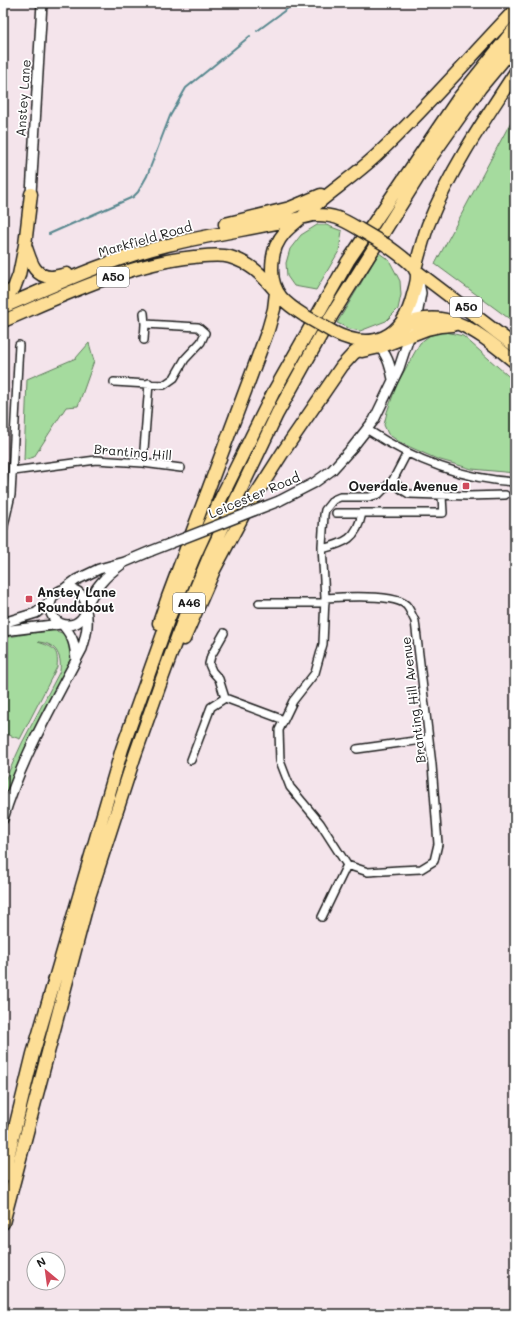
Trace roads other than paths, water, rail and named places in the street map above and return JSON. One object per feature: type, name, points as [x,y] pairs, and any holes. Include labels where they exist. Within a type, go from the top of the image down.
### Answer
[{"type":"highway","points":[[460,325],[441,326],[374,343],[345,338],[305,316],[286,303],[276,291],[273,282],[272,261],[276,247],[289,227],[380,152],[515,10]]},
{"type":"highway","name":"A46","points":[[3,1177],[33,1054],[122,749],[168,620],[194,557],[222,496],[273,393],[348,261],[458,99],[515,28]]},
{"type":"highway","name":"A46","points":[[3,1223],[89,897],[135,755],[159,687],[190,602],[211,552],[264,440],[300,371],[332,315],[427,163],[480,88],[515,46]]},
{"type":"highway","points":[[159,687],[188,630],[214,570],[246,510],[323,393],[342,366],[354,353],[374,343],[397,328],[405,318],[410,308],[416,272],[428,225],[440,198],[490,109],[515,73]]},
{"type":"highway","points":[[26,245],[33,268],[43,275],[50,277],[99,266],[160,240],[290,208],[338,187]]},
{"type":"highway","points":[[3,298],[14,288],[26,245],[30,194]]},
{"type":"highway","points":[[301,218],[313,215],[327,215],[336,217],[359,228],[395,251],[416,272]]},
{"type":"highway","name":"Markfield Road","points":[[3,307],[99,266],[173,243],[301,218]]},
{"type":"highway","name":"Markfield Road","points":[[3,321],[118,275],[150,265],[189,257],[228,257],[240,260],[258,271],[276,291]]},
{"type":"highway","name":"A50","points":[[416,272],[515,346]]},
{"type":"highway","points":[[122,749],[128,718],[136,690],[168,597],[268,330],[274,309],[276,291]]},
{"type":"highway","name":"A50","points":[[397,328],[414,320],[425,318],[442,318],[451,320],[492,344],[515,362]]},
{"type":"street","name":"Anstey Lane","points":[[30,194],[42,3]]},
{"type":"street","name":"Leicester Road","points":[[64,589],[76,580],[99,569],[124,562],[279,501],[314,483],[332,470],[368,430],[378,414],[399,368],[420,300],[421,293],[416,272]]},
{"type":"street","points":[[144,314],[144,340]]},
{"type":"street","points":[[114,382],[164,385],[174,378],[185,359],[200,342],[204,333],[198,327],[145,324]]},
{"type":"street","points":[[374,343],[384,352],[389,361],[393,379]]},
{"type":"street","points":[[3,530],[11,495],[13,471],[18,345]]},
{"type":"street","points":[[143,463],[149,384]]},
{"type":"street","points":[[368,430],[407,453],[459,473],[490,480],[515,482]]},
{"type":"street","points":[[322,917],[347,865],[320,823],[290,787],[280,761],[279,730],[293,701],[315,673],[323,644],[325,600],[322,549],[324,515],[329,504],[333,500],[340,497],[369,497],[379,494],[393,480],[407,453]]},
{"type":"street","name":"Branting Hill","points":[[13,471],[96,460],[143,463],[181,468]]},
{"type":"street","points":[[393,480],[401,489],[409,494],[442,496],[505,495]]},
{"type":"street","points":[[336,513],[443,513],[442,496]]},
{"type":"street","points":[[322,549],[340,545],[348,540],[356,531],[362,513]]},
{"type":"street","name":"Leicester Road","points":[[86,608],[92,592],[109,574],[124,562]]},
{"type":"street","points":[[3,819],[29,752],[76,661],[82,649],[86,635],[88,620],[83,597],[72,589],[64,589],[58,591],[53,596],[49,609],[55,620],[62,624],[73,638],[76,661]]},
{"type":"street","name":"Branting Hill Avenue","points":[[325,600],[355,596],[390,599],[405,604],[415,621],[429,739],[438,844],[434,861],[421,869],[368,872],[347,865]]},
{"type":"street","points":[[259,603],[325,600]]},
{"type":"street","points":[[3,623],[36,613],[50,602]]},
{"type":"street","points":[[3,632],[62,624],[70,625],[79,621],[86,608]]},
{"type":"street","points":[[224,633],[211,656],[209,664],[212,671],[219,679],[225,698]]},
{"type":"street","points":[[225,698],[284,720]]},
{"type":"street","points":[[191,760],[211,708],[225,698]]},
{"type":"street","points":[[357,749],[429,739]]},
{"type":"waterway","points":[[257,31],[295,3]]},
{"type":"waterway","points":[[49,234],[133,197],[138,192],[147,176],[170,116],[186,88],[250,36]]},
{"type":"place","name":"Overdale Avenue","points":[[466,486]]},
{"type":"place","name":"Anstey Lane Roundabout","points":[[29,599]]}]
